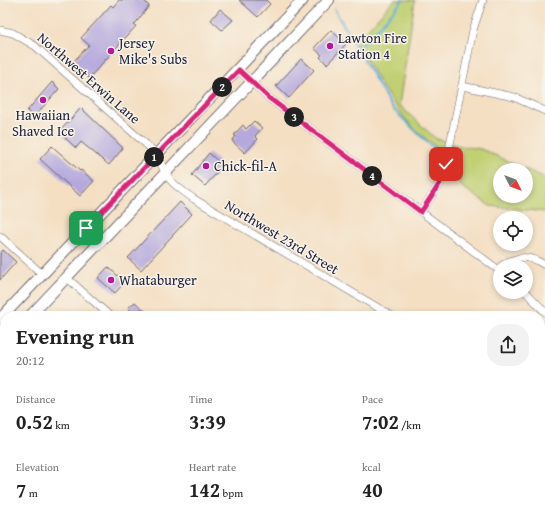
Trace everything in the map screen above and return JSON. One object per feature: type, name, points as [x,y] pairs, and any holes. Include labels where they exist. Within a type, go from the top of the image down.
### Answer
[{"type":"main road","points":[[7,311],[239,70],[304,0]]},
{"type":"main road","points":[[35,311],[329,0]]},
{"type":"street","points":[[421,212],[440,183],[446,164],[473,30],[483,0]]},
{"type":"street","name":"Northwest Erwin Lane","points":[[0,30],[13,34],[35,46],[157,154]]},
{"type":"street","points":[[239,70],[251,83],[421,212],[493,263]]},
{"type":"street","points":[[462,86],[514,98],[545,111]]},
{"type":"street","points":[[157,154],[164,173]]},
{"type":"street","name":"Northwest 23rd Street","points":[[164,173],[178,188],[194,199],[384,311]]},
{"type":"street","points":[[0,236],[42,274]]},
{"type":"street","points":[[511,259],[519,257],[531,259]]},
{"type":"street","points":[[533,260],[545,265]]},
{"type":"street","points":[[66,277],[104,311]]},
{"type":"street","points":[[533,299],[544,311]]},
{"type":"green space","points":[[394,0],[415,0],[399,105],[435,138],[455,145],[481,149],[512,163],[493,163],[493,203],[533,203],[533,173],[545,178],[545,212],[490,206],[458,184],[460,181],[449,171],[453,155],[436,146],[421,135],[408,122],[396,107],[356,42]]},
{"type":"building","points":[[119,0],[143,0],[149,6],[134,25],[136,26],[89,78],[72,63],[89,45],[81,38],[111,5],[113,7]]},
{"type":"building","points":[[239,0],[266,0],[270,4],[258,17]]},
{"type":"building","points":[[220,9],[233,20],[222,30],[211,20]]},
{"type":"building","name":"Lawton Fire Station 4","points":[[331,30],[346,44],[327,64],[320,57],[322,55],[314,48]]},
{"type":"building","points":[[301,59],[314,70],[289,98],[276,86]]},
{"type":"building","name":"Hawaiian Shaved Ice","points":[[52,82],[59,89],[34,117],[27,111]]},
{"type":"building","points":[[81,108],[123,148],[109,165],[81,142],[76,148],[59,132]]},
{"type":"building","points":[[254,121],[262,128],[255,136],[258,139],[245,153],[232,141],[236,136],[234,135],[243,125],[246,129]]},
{"type":"building","points":[[52,146],[80,171],[81,170],[94,181],[80,196],[40,159]]},
{"type":"building","points":[[209,153],[223,166],[205,186],[192,175]]},
{"type":"building","points":[[180,202],[192,214],[141,270],[128,258]]},
{"type":"building","points":[[3,250],[16,262],[0,280],[0,254]]},
{"type":"building","name":"Whataburger","points":[[108,267],[125,282],[115,293],[98,278]]},
{"type":"building","points":[[135,302],[145,311],[131,311],[128,308]]},
{"type":"waterway","points":[[358,50],[403,0]]},
{"type":"waterway","points":[[334,9],[392,108],[429,144],[444,153]]},
{"type":"place","name":"Lawton Fire Station 4","points":[[330,46]]},
{"type":"place","name":"Jersey Mike's Subs","points":[[111,51]]},
{"type":"place","name":"Hawaiian Shaved Ice","points":[[43,100]]},
{"type":"place","name":"Chick-fil-A","points":[[206,166]]},
{"type":"place","name":"Whataburger","points":[[111,280]]},
{"type":"route","points":[[86,228],[239,70],[251,83],[269,98],[421,212],[440,183],[446,164]]}]
